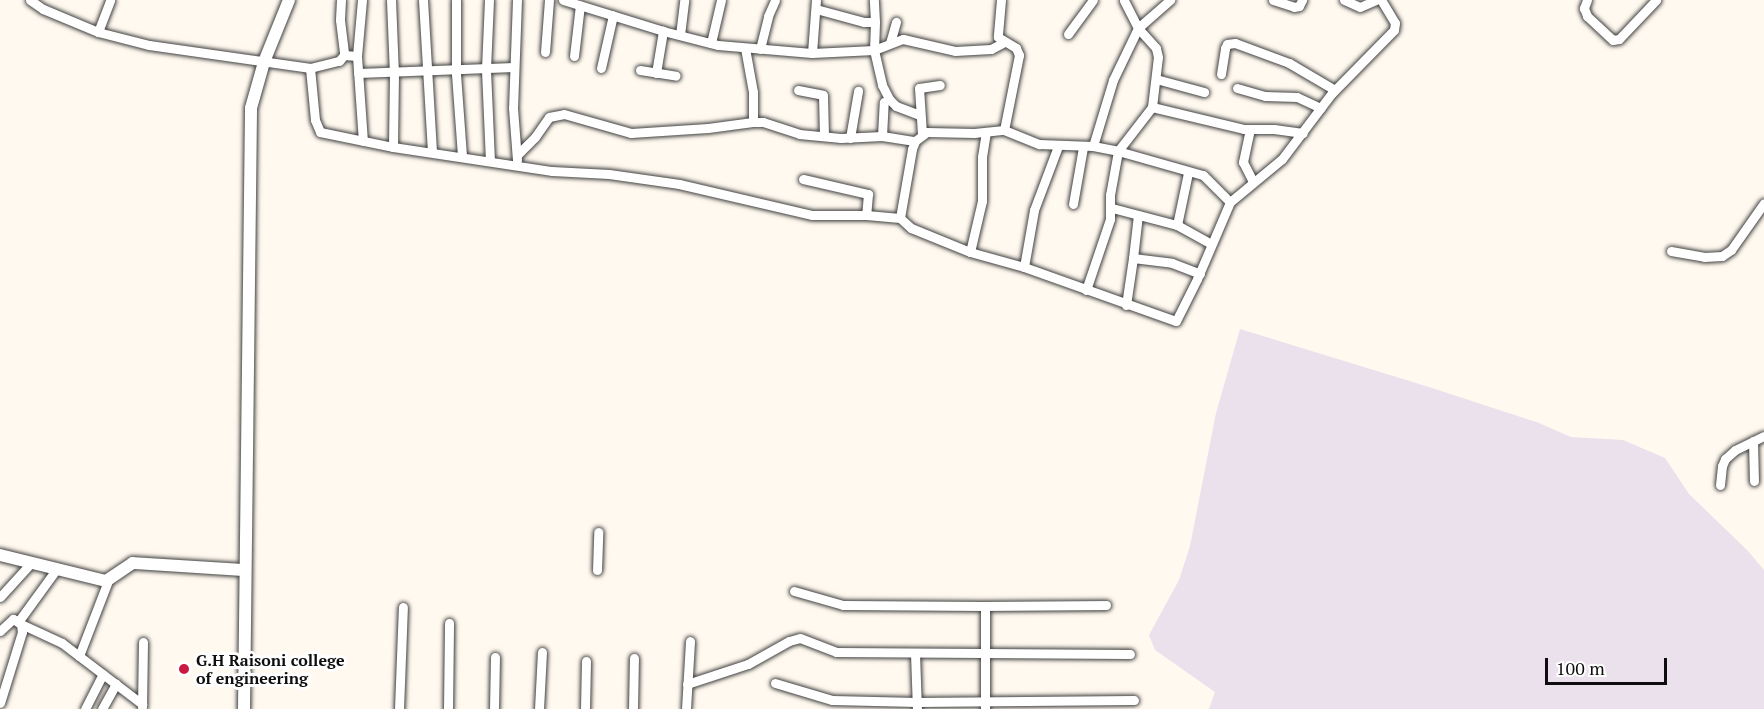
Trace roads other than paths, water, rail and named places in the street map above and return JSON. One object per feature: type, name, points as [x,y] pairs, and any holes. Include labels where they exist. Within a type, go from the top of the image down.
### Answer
[{"type":"street","points":[[30,0],[43,9],[98,32],[149,45],[310,68],[339,61],[344,56],[357,56]]},
{"type":"street","points":[[98,32],[110,0]]},
{"type":"street","points":[[244,709],[251,108],[264,62],[289,0]]},
{"type":"street","points":[[341,0],[340,20],[344,56]]},
{"type":"street","points":[[362,0],[357,56],[363,141]]},
{"type":"street","points":[[391,0],[394,72],[393,147]]},
{"type":"street","points":[[423,0],[432,152]]},
{"type":"street","points":[[456,0],[456,71],[462,156]]},
{"type":"street","points":[[489,0],[486,69],[490,161]]},
{"type":"street","points":[[517,0],[513,108],[517,165]]},
{"type":"street","points":[[544,52],[549,0]]},
{"type":"street","points":[[563,0],[663,31],[711,43],[745,48],[812,53],[874,50],[890,43],[908,40],[955,51],[991,49],[1004,42]]},
{"type":"street","points":[[680,35],[684,0]]},
{"type":"street","points":[[711,43],[722,0]]},
{"type":"street","points":[[760,49],[768,16],[776,0]]},
{"type":"street","points":[[874,0],[874,50],[882,85],[888,99],[896,106],[920,115]]},
{"type":"street","points":[[1001,0],[998,37],[1016,48],[1019,55],[1004,130]]},
{"type":"street","points":[[1068,34],[1093,0]]},
{"type":"street","points":[[1086,290],[1112,208],[1110,195],[1119,151],[1152,107],[1156,79],[1156,48],[1138,28],[1124,0]]},
{"type":"street","points":[[1073,204],[1088,146],[1113,81],[1138,28],[1170,0]]},
{"type":"street","points":[[1273,0],[1294,7],[1299,6],[1302,0]]},
{"type":"street","points":[[1344,0],[1360,7],[1376,0]]},
{"type":"street","points":[[310,68],[315,120],[320,132],[393,147],[552,171],[609,174],[680,184],[812,215],[866,215],[900,218],[911,228],[970,252],[1024,267],[1176,321],[1200,274],[1230,202],[1278,163],[1304,133],[1335,90],[1394,30],[1395,22],[1381,0]]},
{"type":"street","points":[[1587,0],[1584,8],[1587,16],[1613,40],[1619,39],[1656,0]]},
{"type":"street","points":[[574,56],[580,5]]},
{"type":"street","points":[[812,53],[816,5],[864,22],[875,22]]},
{"type":"street","points":[[600,68],[613,15]]},
{"type":"street","points":[[890,43],[896,22]]},
{"type":"street","points":[[656,73],[663,31]]},
{"type":"street","points":[[1221,74],[1225,48],[1231,42],[1289,63],[1335,90]]},
{"type":"street","points":[[745,48],[753,92],[753,122]]},
{"type":"street","points":[[358,73],[514,67]]},
{"type":"street","points":[[640,70],[676,76]]},
{"type":"street","points":[[1156,79],[1204,92]]},
{"type":"street","points":[[900,218],[918,137],[919,88],[940,85]]},
{"type":"street","points":[[1237,88],[1265,96],[1297,97],[1321,108]]},
{"type":"street","points":[[798,90],[823,96],[824,136]]},
{"type":"street","points":[[850,138],[858,91]]},
{"type":"street","points":[[882,136],[884,102]]},
{"type":"street","points":[[1152,107],[1250,129],[1304,133]]},
{"type":"street","points":[[517,155],[536,137],[549,117],[564,114],[631,133],[671,128],[708,128],[753,122],[764,122],[799,134],[850,138],[918,137],[1004,130],[1039,144],[1088,146],[1119,151],[1203,175],[1230,202]]},
{"type":"street","points":[[1250,129],[1243,162],[1253,182]]},
{"type":"street","points":[[970,252],[982,201],[982,157],[986,132]]},
{"type":"street","points":[[1024,267],[1034,210],[1058,146]]},
{"type":"street","points":[[1177,225],[1188,172]]},
{"type":"street","points":[[803,179],[868,194],[866,215]]},
{"type":"street","points":[[1671,251],[1704,257],[1722,256],[1731,250],[1764,203]]},
{"type":"street","points":[[1112,208],[1177,225],[1211,244]]},
{"type":"street","points":[[1126,305],[1138,215]]},
{"type":"street","points":[[1133,258],[1172,263],[1200,274]]},
{"type":"street","points":[[1720,485],[1723,463],[1735,450],[1764,436]]},
{"type":"street","points":[[1752,441],[1754,481]]},
{"type":"street","points":[[597,570],[598,532]]},
{"type":"street","points":[[0,555],[55,571],[108,581]]},
{"type":"street","points":[[79,656],[108,581],[133,563],[245,570]]},
{"type":"street","points":[[0,597],[30,564]]},
{"type":"street","points":[[0,703],[22,632],[20,623],[55,571]]},
{"type":"street","points":[[794,591],[843,605],[1106,605]]},
{"type":"street","points":[[985,606],[985,705]]},
{"type":"street","points":[[399,709],[403,608]]},
{"type":"street","points":[[0,631],[13,619],[62,643],[116,684],[140,706]]},
{"type":"street","points":[[448,709],[449,623]]},
{"type":"street","points":[[687,684],[748,664],[793,639],[800,638],[836,652],[1130,654]]},
{"type":"street","points":[[686,709],[690,641]]},
{"type":"street","points":[[140,706],[143,642]]},
{"type":"street","points":[[539,709],[542,651]]},
{"type":"street","points":[[915,653],[917,706]]},
{"type":"street","points":[[494,709],[495,657]]},
{"type":"street","points":[[633,709],[634,658]]},
{"type":"street","points":[[585,709],[586,661]]},
{"type":"street","points":[[85,709],[103,674]]},
{"type":"street","points":[[775,683],[832,700],[917,706],[1134,700]]},
{"type":"street","points":[[102,709],[116,684]]},
{"type":"place","name":"G.H Raisoni college of engineering","points":[[184,669]]}]
